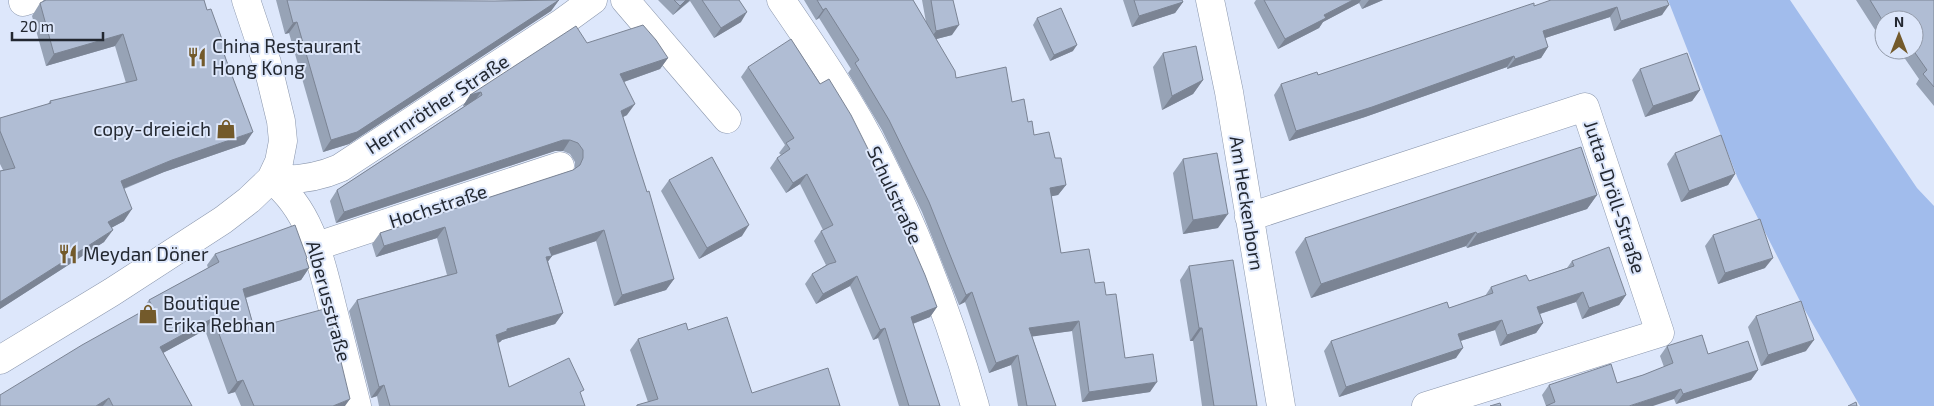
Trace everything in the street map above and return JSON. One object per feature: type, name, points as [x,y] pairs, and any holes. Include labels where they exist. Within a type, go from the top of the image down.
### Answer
[{"type":"street","points":[[0,360],[112,292],[223,220],[249,200],[271,179],[279,162],[284,141],[267,63],[246,0]]},
{"type":"street","name":"Herrnröther Straße","points":[[271,179],[309,178],[340,168],[594,0]]},
{"type":"street","points":[[625,0],[727,119]]},
{"type":"street","name":"Schulstraße","points":[[781,0],[830,73],[879,156],[910,222],[941,301],[975,406]]},
{"type":"street","name":"Am Heckenborn","points":[[1210,0],[1229,92],[1281,406]]},
{"type":"street","name":"Jutta-Dröll-Straße","points":[[1249,217],[1585,107],[1660,333],[1426,406]]},
{"type":"street","name":"Hochstraße","points":[[317,246],[560,166]]},
{"type":"street","name":"Alberusstraße","points":[[271,179],[285,190],[296,205],[317,246],[357,406]]},
{"type":"shaded area","points":[[1668,0],[1790,0],[1917,188],[1934,206],[1934,406],[1860,406],[1803,307],[1738,179]]},
{"type":"building","points":[[46,0],[204,0],[207,10],[211,9],[227,53],[224,54],[253,132],[172,160],[121,181],[132,209],[108,222],[113,230],[0,302],[0,171],[15,168],[0,131],[0,118],[51,103],[50,101],[137,80],[123,34],[54,54],[40,3]]},
{"type":"building","points":[[287,0],[559,0],[357,132],[331,140],[297,22],[293,23]]},
{"type":"building","points":[[674,0],[686,0],[680,6]]},
{"type":"building","points":[[702,0],[739,0],[747,12],[721,28]]},
{"type":"building","points":[[817,0],[913,0],[955,71],[956,78],[1006,67],[1012,102],[1024,99],[1028,122],[1032,121],[1034,135],[1049,132],[1055,158],[1061,158],[1066,185],[1050,188],[1061,253],[1089,249],[1095,283],[1104,282],[1106,295],[1116,294],[1125,358],[1153,354],[1157,382],[1089,392],[1079,321],[1029,328],[1056,406],[1027,406],[1018,355],[996,363],[972,292],[966,295],[929,202],[889,120],[855,63],[859,60],[826,8],[823,10]]},
{"type":"building","points":[[931,0],[953,0],[959,25],[936,31]]},
{"type":"building","points":[[1134,0],[1182,0],[1183,2],[1139,16]]},
{"type":"building","points":[[1264,0],[1353,0],[1324,15],[1326,18],[1285,39]]},
{"type":"building","points":[[1551,0],[1667,0],[1669,5],[1621,21],[1617,7],[1543,31],[1548,47],[1515,59],[1514,56],[1372,107],[1296,131],[1281,84],[1317,72],[1318,75],[1534,3],[1534,6]]},
{"type":"building","points":[[1870,0],[1934,0],[1934,87],[1923,74],[1927,70],[1920,60],[1924,60],[1924,10],[1876,10]]},
{"type":"building","points":[[1061,8],[1077,45],[1054,55],[1037,18]]},
{"type":"building","points":[[643,25],[668,58],[620,74],[635,104],[621,111],[647,192],[649,191],[674,279],[622,295],[604,230],[549,248],[552,256],[546,257],[563,313],[507,329],[507,331],[496,335],[509,387],[569,358],[584,390],[580,392],[585,406],[390,406],[384,385],[379,387],[357,300],[457,273],[445,227],[384,246],[380,233],[573,170],[580,165],[583,158],[583,150],[578,143],[563,140],[344,212],[337,190],[482,95],[481,92],[470,95],[576,26],[587,43]]},
{"type":"building","points":[[791,39],[820,84],[829,79],[851,115],[886,185],[925,275],[937,307],[911,317],[940,406],[909,406],[885,328],[880,330],[857,276],[823,294],[812,274],[836,262],[821,231],[833,225],[807,174],[793,183],[777,158],[790,149],[786,143],[794,138],[748,67]]},
{"type":"building","points":[[1196,46],[1203,80],[1172,96],[1163,53]]},
{"type":"building","points":[[1687,53],[1700,90],[1653,106],[1640,69]]},
{"type":"building","points":[[1721,135],[1735,174],[1689,191],[1675,153]]},
{"type":"building","points":[[1581,147],[1597,195],[1477,234],[1476,232],[1321,284],[1305,238]]},
{"type":"building","points":[[1217,153],[1228,214],[1193,220],[1183,159]]},
{"type":"building","points":[[712,157],[749,225],[707,248],[669,180]]},
{"type":"building","points":[[1760,219],[1773,258],[1725,273],[1713,235]]},
{"type":"building","points":[[295,225],[309,268],[243,289],[254,328],[328,308],[350,399],[333,406],[254,406],[243,380],[237,382],[213,318],[160,347],[192,406],[113,406],[109,398],[96,406],[0,406],[0,395],[82,345],[152,306],[149,300],[219,262],[215,254]]},
{"type":"building","points":[[1609,247],[1626,295],[1589,308],[1583,292],[1537,307],[1543,323],[1507,335],[1502,320],[1458,334],[1463,348],[1346,387],[1331,341],[1447,302],[1449,308],[1493,293],[1491,287],[1526,275],[1529,281],[1574,266],[1572,261]]},
{"type":"building","points":[[1233,260],[1257,406],[1214,406],[1202,328],[1199,328],[1189,266]]},
{"type":"building","points":[[1801,301],[1814,340],[1768,355],[1756,316]]},
{"type":"building","points":[[727,317],[752,393],[828,368],[840,406],[637,406],[658,399],[638,339],[686,323],[688,330]]},
{"type":"building","points":[[1702,335],[1708,354],[1748,341],[1758,370],[1683,394],[1681,389],[1629,406],[1546,406],[1555,402],[1549,385],[1611,364],[1617,383],[1643,375],[1673,363],[1667,346]]},
{"type":"building","points":[[1856,402],[1857,406],[1848,406]]},
{"type":"building","points":[[1500,403],[1501,406],[1490,406]]},
{"type":"place","name":"China Restaurant Hong Kong","points":[[197,57]]},
{"type":"place","name":"copy-dreieich","points":[[226,129]]},
{"type":"place","name":"Meydan Döner","points":[[68,254]]},
{"type":"place","name":"Boutique Erika Rebhan","points":[[148,314]]}]
